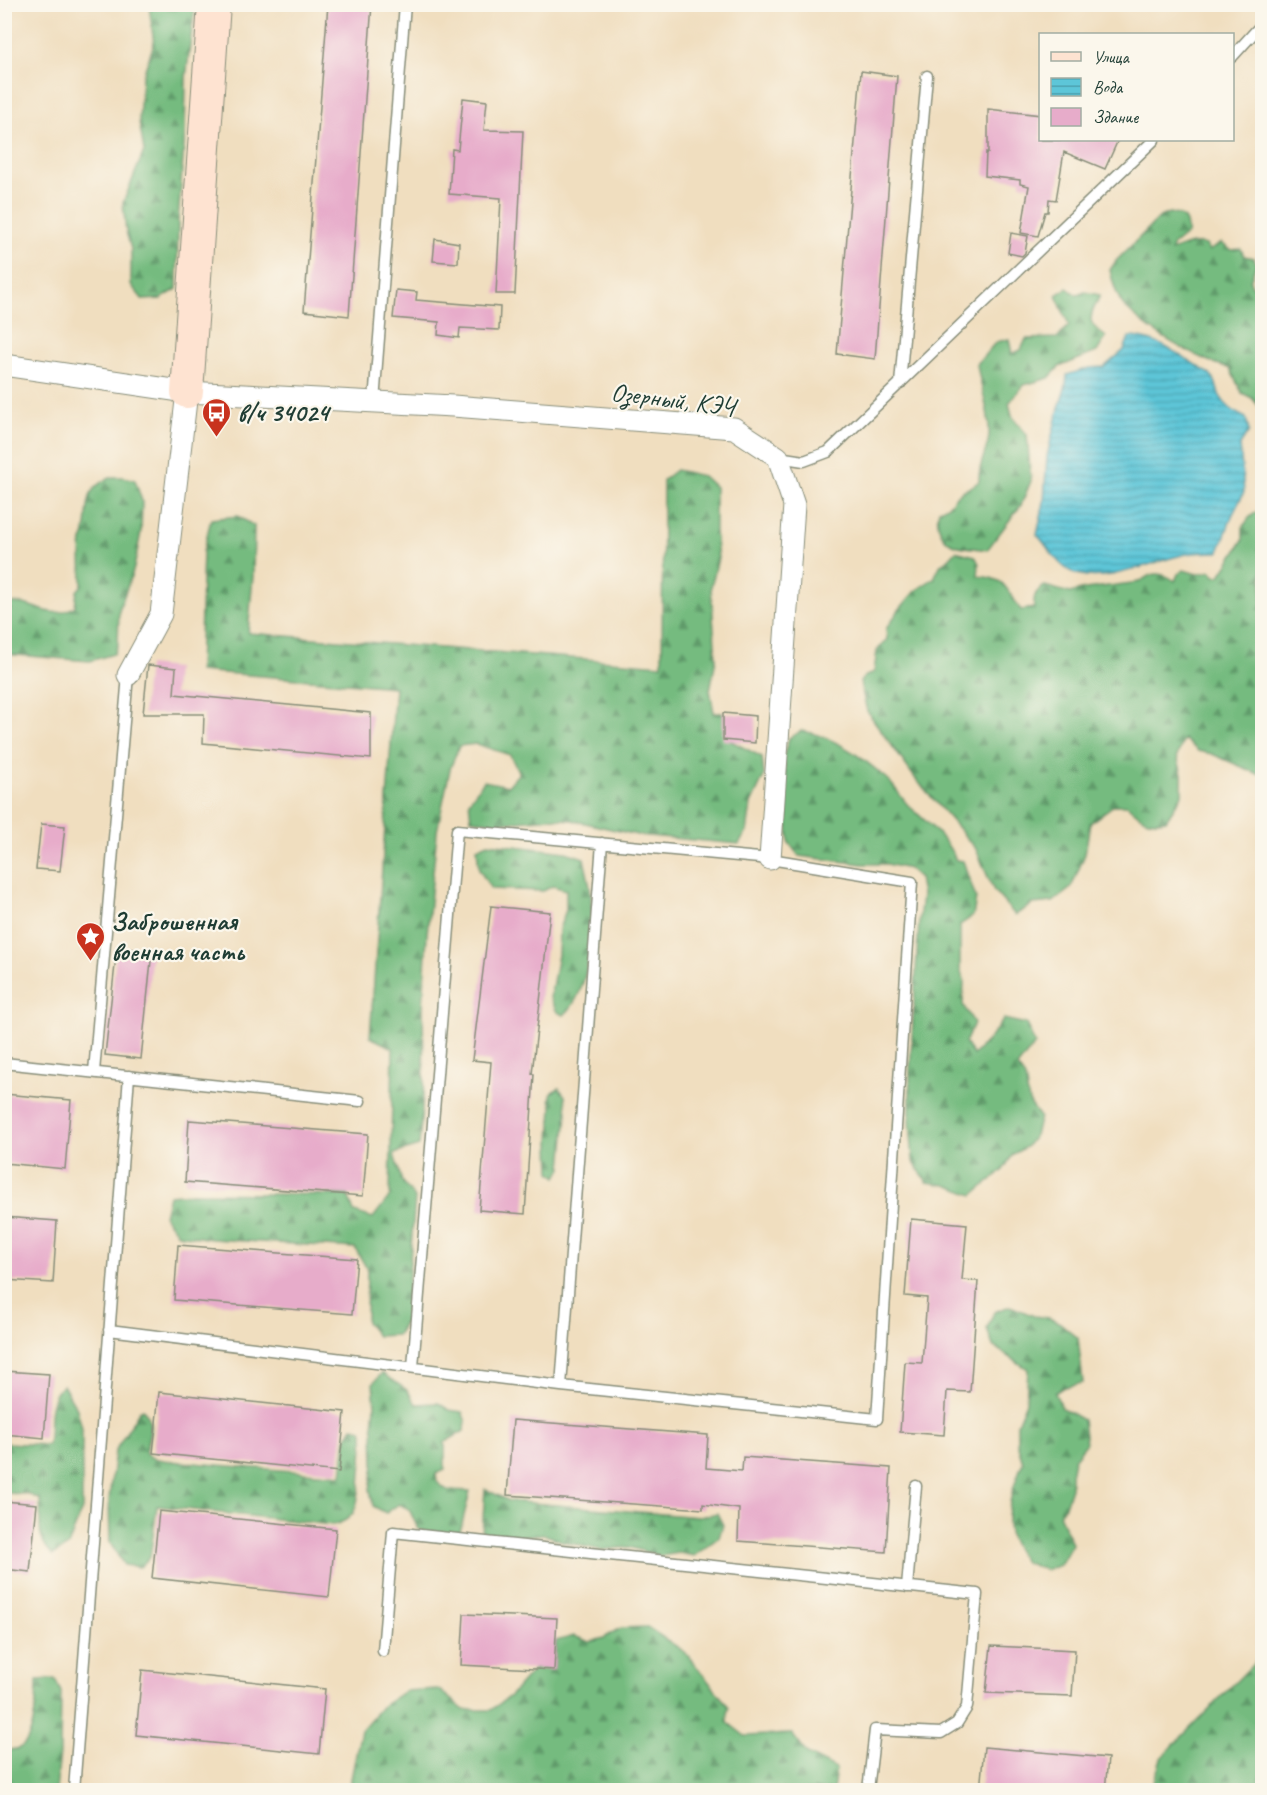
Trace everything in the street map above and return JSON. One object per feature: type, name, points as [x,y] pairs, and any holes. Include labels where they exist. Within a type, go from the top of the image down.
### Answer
[{"type":"street","points":[[128,675],[161,614],[187,392],[214,4]]},
{"type":"street","name":"Озерный, КЭЧ","points":[[4,365],[187,392],[374,402],[734,428],[778,457]]},
{"type":"street","points":[[770,858],[794,505],[778,457]]},
{"type":"lane","points":[[374,402],[405,4]]},
{"type":"lane","points":[[1234,56],[1263,24]]},
{"type":"lane","points":[[900,384],[927,76]]},
{"type":"lane","points":[[778,457],[804,461],[828,452],[1153,141]]},
{"type":"lane","points":[[94,1072],[128,675]]},
{"type":"lane","points":[[110,1330],[561,1386],[877,1419],[912,882],[770,858],[457,830],[413,1367]]},
{"type":"lane","points":[[561,1386],[602,843]]},
{"type":"lane","points":[[4,1064],[360,1101]]},
{"type":"lane","points":[[74,1791],[129,1076]]},
{"type":"lane","points":[[907,1587],[916,1486]]},
{"type":"lane","points":[[383,1651],[393,1532],[977,1594],[967,1707],[957,1724],[941,1733],[875,1730],[868,1791]]},
{"type":"green space","points":[[149,5],[195,5],[186,78],[185,133],[178,221],[177,289],[161,299],[143,300],[131,285],[131,249],[126,231],[123,203],[144,151],[139,121],[142,78],[154,44]]},
{"type":"green space","points":[[1169,213],[1184,219],[1187,225],[1187,234],[1172,246],[1171,251],[1196,244],[1206,245],[1209,251],[1221,243],[1231,250],[1241,249],[1244,256],[1254,258],[1256,264],[1250,281],[1252,286],[1262,291],[1262,410],[1252,398],[1242,393],[1230,369],[1194,354],[1163,337],[1134,315],[1118,295],[1110,270],[1116,261],[1160,217]]},
{"type":"green space","points":[[1067,288],[1077,295],[1085,292],[1100,295],[1091,318],[1094,326],[1106,337],[1097,352],[1059,367],[1049,378],[1024,385],[1009,403],[1012,416],[1027,435],[1031,481],[1021,505],[987,550],[952,544],[939,529],[939,510],[948,506],[959,493],[979,481],[989,435],[988,417],[977,364],[996,342],[1009,339],[1012,354],[1021,350],[1026,339],[1058,338],[1069,325],[1056,295]]},
{"type":"green space","points":[[1262,410],[1262,773],[1258,774],[1212,754],[1198,751],[1184,739],[1177,756],[1182,774],[1182,795],[1166,820],[1149,820],[1127,805],[1114,805],[1090,823],[1085,854],[1071,888],[1053,902],[1033,904],[1015,915],[994,891],[976,849],[915,778],[867,711],[860,682],[874,672],[877,651],[887,639],[886,629],[899,610],[915,591],[934,578],[941,564],[956,551],[975,556],[979,564],[978,576],[988,577],[1005,586],[1021,610],[1034,608],[1035,595],[1045,586],[1070,593],[1140,582],[1153,574],[1161,574],[1175,581],[1178,574],[1184,570],[1197,574],[1211,571],[1215,576],[1220,576],[1243,540],[1243,527],[1259,510],[1257,493],[1260,476],[1256,467],[1256,458],[1261,436]]},
{"type":"green space","points":[[676,470],[703,476],[715,487],[715,532],[718,558],[711,587],[716,659],[710,690],[714,713],[723,713],[731,741],[762,757],[764,776],[751,804],[747,832],[739,844],[637,835],[572,820],[551,818],[495,823],[471,819],[469,801],[484,781],[508,786],[519,773],[510,755],[476,744],[459,746],[450,769],[437,831],[427,934],[423,1008],[424,1083],[419,1146],[394,1154],[402,1182],[415,1198],[405,1322],[397,1335],[377,1336],[366,1322],[367,1269],[355,1248],[212,1239],[178,1234],[164,1216],[169,1195],[192,1193],[348,1195],[354,1212],[373,1218],[390,1196],[393,1048],[370,1037],[395,687],[199,671],[203,552],[211,519],[238,516],[254,526],[253,576],[248,633],[662,665],[663,480]]},
{"type":"green space","points":[[113,477],[135,480],[142,501],[141,532],[134,568],[119,610],[118,644],[114,654],[90,661],[5,654],[5,604],[24,604],[49,612],[66,611],[75,606],[77,591],[82,585],[81,546],[89,499],[96,486]]},
{"type":"green space","points":[[801,731],[836,742],[869,764],[888,780],[908,805],[941,837],[956,860],[963,861],[976,898],[973,916],[960,925],[960,969],[964,981],[963,1005],[974,1023],[965,1043],[973,1055],[1004,1019],[1026,1024],[1035,1044],[1017,1067],[1025,1078],[1029,1102],[1040,1117],[1035,1135],[1026,1147],[1013,1154],[1003,1170],[973,1195],[946,1185],[927,1182],[913,1161],[910,1071],[922,895],[919,878],[909,869],[887,864],[862,864],[799,856],[789,843],[784,755],[789,738]]},
{"type":"green space","points":[[488,843],[566,852],[584,858],[591,895],[588,959],[580,991],[564,1015],[557,1012],[550,998],[558,955],[559,929],[566,910],[566,890],[553,886],[543,891],[491,889],[479,869],[477,848]]},
{"type":"green space","points":[[559,1088],[565,1096],[567,1113],[562,1168],[557,1177],[551,1172],[552,1106],[550,1099],[552,1092]]},
{"type":"green space","points":[[1010,1306],[1060,1323],[1078,1338],[1083,1383],[1064,1387],[1055,1393],[1062,1408],[1083,1420],[1086,1444],[1074,1459],[1071,1488],[1065,1506],[1059,1514],[1072,1544],[1060,1565],[1046,1570],[1024,1562],[1009,1532],[1008,1515],[1014,1487],[1023,1462],[1017,1443],[1017,1424],[1026,1402],[1028,1369],[993,1346],[987,1329],[994,1312]]},
{"type":"green space","points":[[382,1373],[407,1390],[416,1404],[438,1403],[449,1410],[462,1412],[466,1422],[464,1431],[445,1442],[445,1469],[436,1474],[437,1482],[447,1490],[470,1491],[460,1532],[443,1537],[418,1529],[409,1509],[399,1504],[386,1513],[373,1506],[370,1489],[374,1465],[373,1383]]},
{"type":"green space","points":[[63,1385],[77,1409],[82,1428],[82,1509],[68,1546],[53,1555],[41,1536],[40,1499],[27,1494],[5,1493],[5,1443],[48,1445],[51,1405],[57,1391]]},
{"type":"green space","points":[[143,1409],[150,1425],[145,1452],[152,1458],[169,1461],[342,1475],[346,1439],[353,1427],[362,1429],[364,1438],[360,1488],[353,1513],[344,1521],[333,1525],[157,1506],[150,1557],[140,1567],[124,1565],[110,1543],[109,1500],[115,1451],[139,1411]]},
{"type":"green space","points":[[485,1489],[509,1501],[699,1517],[717,1513],[723,1525],[719,1537],[694,1556],[679,1553],[661,1556],[629,1547],[601,1550],[565,1542],[543,1534],[500,1538],[482,1534]]},
{"type":"green space","points":[[647,1627],[685,1652],[729,1707],[727,1722],[745,1736],[792,1734],[807,1754],[836,1769],[833,1790],[351,1790],[351,1779],[361,1730],[381,1707],[405,1691],[438,1689],[464,1710],[491,1710],[511,1695],[534,1669],[554,1669],[556,1641],[574,1636],[590,1642],[604,1638],[621,1628]]},
{"type":"green space","points":[[1262,1655],[1262,1790],[1151,1790],[1161,1758]]},
{"type":"green space","points":[[55,1679],[61,1691],[60,1753],[56,1790],[5,1790],[5,1751],[19,1748],[29,1737],[34,1718],[37,1680]]},
{"type":"water","points":[[1129,337],[1161,345],[1210,374],[1225,403],[1246,418],[1249,431],[1240,445],[1244,492],[1232,516],[1219,552],[1187,554],[1117,574],[1090,576],[1077,574],[1060,563],[1037,535],[1044,502],[1047,456],[1067,375],[1089,368],[1104,367],[1124,350]]},
{"type":"building","points":[[328,4],[372,4],[349,316],[304,311]]},
{"type":"building","points":[[861,71],[897,76],[875,359],[837,354]]},
{"type":"building","points":[[463,98],[487,101],[484,130],[523,131],[515,294],[496,294],[501,198],[449,194],[452,149],[458,150]]},
{"type":"building","points":[[988,109],[1039,115],[1039,141],[1118,141],[1105,169],[1064,152],[1056,200],[1049,199],[1048,212],[1045,212],[1038,236],[1021,233],[1029,186],[1020,184],[1020,180],[985,176],[986,152],[988,153]]},
{"type":"building","points":[[1011,233],[1028,236],[1025,253],[1022,256],[1008,253]]},
{"type":"building","points":[[435,239],[459,243],[458,263],[433,261]]},
{"type":"building","points":[[396,290],[417,292],[416,300],[500,307],[499,330],[460,328],[459,338],[438,335],[439,322],[393,318]]},
{"type":"building","points":[[148,665],[176,668],[174,694],[371,713],[371,759],[203,743],[204,714],[143,714]]},
{"type":"building","points":[[723,713],[756,716],[755,743],[723,740]]},
{"type":"building","points":[[41,824],[65,826],[60,871],[36,869]]},
{"type":"building","points":[[491,906],[550,912],[532,1074],[534,1074],[525,1214],[479,1210],[491,1062],[472,1060]]},
{"type":"building","points":[[117,947],[152,951],[141,1059],[105,1055]]},
{"type":"building","points":[[4,1094],[71,1100],[65,1169],[4,1163]]},
{"type":"building","points":[[189,1120],[368,1134],[363,1196],[185,1182]]},
{"type":"building","points":[[4,1217],[57,1221],[53,1283],[4,1280]]},
{"type":"building","points":[[911,1219],[967,1224],[962,1280],[978,1281],[970,1392],[947,1391],[944,1435],[900,1432],[905,1362],[922,1363],[927,1298],[905,1296]]},
{"type":"building","points":[[178,1245],[357,1259],[352,1314],[174,1300]]},
{"type":"building","points":[[4,1371],[49,1374],[44,1438],[4,1434]]},
{"type":"building","points":[[159,1392],[345,1412],[339,1472],[153,1453]]},
{"type":"building","points":[[513,1420],[708,1435],[706,1468],[742,1471],[743,1457],[891,1468],[886,1552],[738,1541],[739,1509],[703,1504],[703,1509],[507,1495]]},
{"type":"building","points":[[4,1501],[37,1504],[30,1572],[4,1569]]},
{"type":"building","points":[[159,1511],[336,1529],[329,1597],[152,1578]]},
{"type":"building","points":[[464,1614],[557,1618],[554,1670],[461,1665]]},
{"type":"building","points":[[991,1646],[1075,1650],[1072,1696],[986,1693]]},
{"type":"building","points":[[142,1670],[325,1689],[319,1754],[136,1735]]},
{"type":"building","points":[[984,1747],[1108,1758],[1105,1791],[980,1791]]},
{"type":"place","name":"в/ч 34024","points":[[216,438]]},
{"type":"place","name":"Заброшенная военная часть","points":[[90,962]]}]
